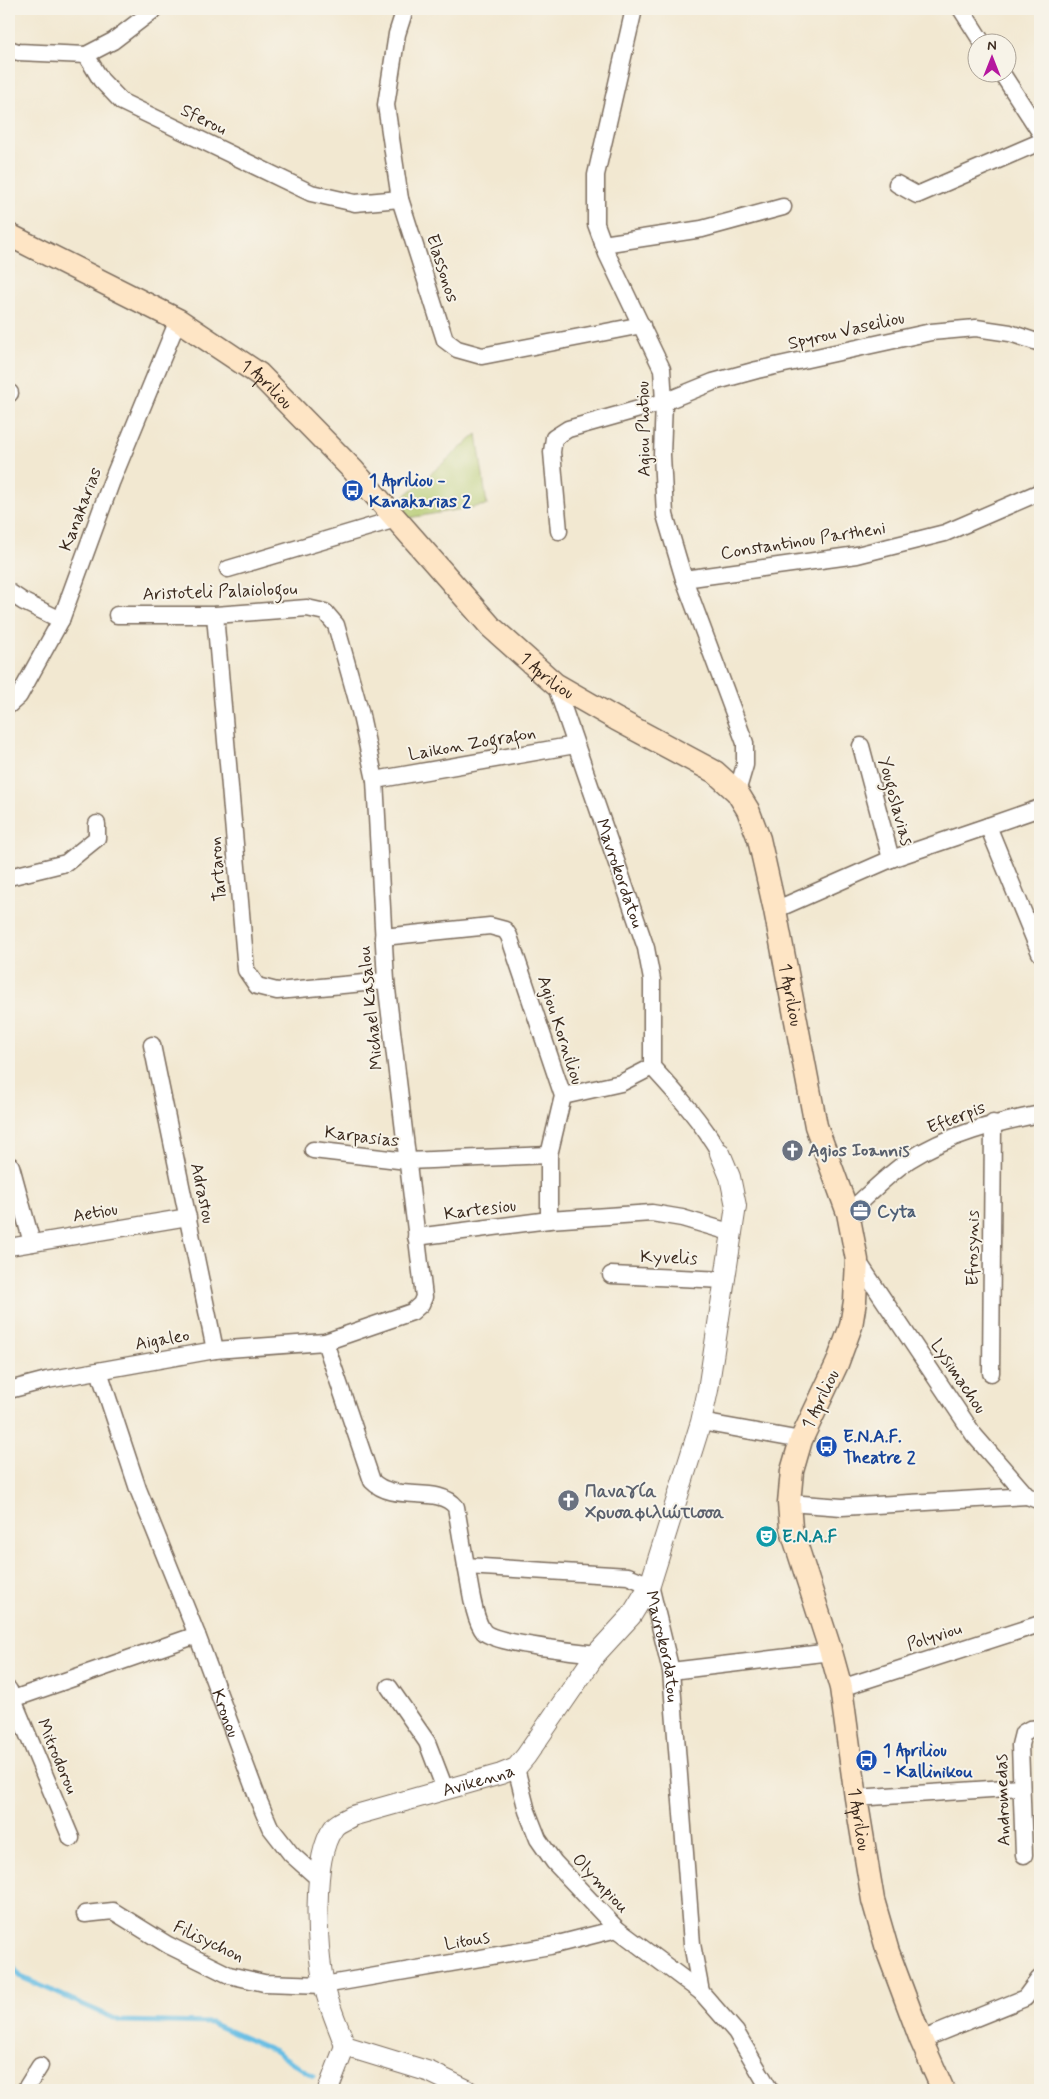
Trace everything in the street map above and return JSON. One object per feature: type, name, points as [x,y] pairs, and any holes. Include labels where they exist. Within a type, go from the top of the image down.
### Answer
[{"type":"main road","name":"1 Apriliou","points":[[9,235],[178,320],[259,374],[353,470],[491,627],[556,684],[616,719],[715,772],[736,792],[748,810],[759,840],[775,910],[816,1126],[848,1213],[857,1260],[855,1301],[851,1326],[837,1364],[801,1440],[792,1472],[789,1503],[791,1528],[841,1688],[856,1798],[873,1900],[888,1952],[921,2040],[943,2090]]},
{"type":"street","points":[[9,49],[18,52],[86,55],[113,41],[155,9]]},
{"type":"street","name":"Elassonos","points":[[406,9],[397,34],[386,105],[400,199],[445,340],[458,350],[482,356],[642,325]]},
{"type":"street","name":"Agiou Photiou","points":[[634,9],[596,176],[596,224],[603,244],[662,369],[664,402],[662,455],[665,515],[684,579],[744,743],[746,765],[736,792]]},
{"type":"street","points":[[960,9],[975,32]]},
{"type":"street","name":"Sferou","points":[[86,55],[101,80],[122,102],[311,193],[355,203],[400,199]]},
{"type":"street","points":[[1008,82],[1040,132]]},
{"type":"street","points":[[897,184],[917,195],[1040,142]]},
{"type":"street","points":[[603,244],[702,229],[783,207]]},
{"type":"street","name":"Kanakarias","points":[[9,705],[19,696],[61,620],[111,483],[178,320]]},
{"type":"street","name":"Spyrou Vaseiliou","points":[[559,531],[552,452],[554,438],[568,429],[664,402],[714,382],[756,370],[931,332],[976,328],[1010,333],[1040,343]]},
{"type":"street","name":"Constantinou Partheni","points":[[684,579],[857,555],[945,533],[1040,492]]},
{"type":"street","points":[[228,569],[396,519]]},
{"type":"street","points":[[9,592],[24,602],[61,620]]},
{"type":"street","name":"Aristoteli Palaiologou","points":[[117,615],[215,615],[308,608],[325,612]]},
{"type":"street","name":"Michael Kasalou","points":[[325,612],[336,625],[360,711],[375,780],[386,982],[423,1291],[421,1304],[412,1312],[325,1342]]},
{"type":"street","name":"Tartaron","points":[[215,615],[246,970],[257,986],[277,992],[386,982]]},
{"type":"street","name":"Mavrokordatou","points":[[556,684],[646,948],[652,980],[652,1067],[686,1104],[710,1136],[720,1153],[730,1177],[736,1206],[726,1280],[701,1422],[650,1585],[671,1671],[692,1944],[701,1992]]},
{"type":"street","name":"Laikon Zografon","points":[[375,780],[576,745]]},
{"type":"street","name":"Yougoslavias","points":[[775,910],[891,859],[861,746]]},
{"type":"street","points":[[891,859],[1040,808]]},
{"type":"street","points":[[9,877],[66,863],[97,838],[97,824]]},
{"type":"street","points":[[988,826],[1040,953]]},
{"type":"street","name":"Agiou Korniliou","points":[[383,937],[490,926],[505,930],[509,936],[562,1096],[549,1155],[549,1220]]},
{"type":"street","name":"Adrastou","points":[[152,1045],[215,1350]]},
{"type":"street","points":[[562,1096],[621,1083],[652,1067]]},
{"type":"street","name":"Efterpis","points":[[848,1213],[883,1180],[909,1160],[944,1141],[992,1123],[1040,1114]]},
{"type":"street","name":"Efrosynis","points":[[991,1373],[992,1123]]},
{"type":"street","name":"Karpasias","points":[[313,1150],[407,1161],[549,1155]]},
{"type":"street","points":[[11,1166],[32,1243]]},
{"type":"street","name":"Kartesiou","points":[[416,1237],[549,1220],[652,1213],[682,1218],[733,1233]]},
{"type":"street","name":"Aetiou","points":[[9,1247],[188,1217]]},
{"type":"street","name":"Lysimachou","points":[[857,1260],[974,1435],[1034,1499]]},
{"type":"street","name":"Kyvelis","points":[[611,1275],[726,1280]]},
{"type":"street","points":[[325,1342],[372,1482],[379,1488],[388,1491],[437,1497],[452,1501],[456,1506],[478,1622],[485,1633],[501,1640],[596,1654]]},
{"type":"street","name":"Aigaleo","points":[[9,1390],[46,1380],[215,1350],[325,1342]]},
{"type":"street","name":"Kronou","points":[[98,1371],[138,1489],[196,1635],[258,1800],[270,1827],[291,1854],[319,1879]]},
{"type":"street","points":[[701,1422],[801,1440]]},
{"type":"street","points":[[789,1503],[842,1507],[1034,1499]]},
{"type":"street","points":[[466,1566],[621,1576],[650,1585]]},
{"type":"street","name":"Avikenna","points":[[319,1879],[325,1844],[333,1827],[352,1816],[516,1768],[596,1654],[631,1616],[650,1585]]},
{"type":"street","name":"Polyviou","points":[[841,1688],[1040,1624]]},
{"type":"street","points":[[11,1695],[196,1635]]},
{"type":"street","points":[[671,1671],[831,1652]]},
{"type":"street","points":[[389,1687],[427,1742],[445,1790]]},
{"type":"street","name":"Mitrodorou","points":[[11,1695],[71,1838]]},
{"type":"street","name":"Andromedas","points":[[1024,1855],[1020,1745],[1023,1733],[1030,1729],[1040,1728]]},
{"type":"street","name":"Olympiou","points":[[516,1768],[527,1811],[538,1838],[554,1862],[617,1929],[701,1992]]},
{"type":"street","points":[[856,1798],[1021,1787]]},
{"type":"street","points":[[319,1879],[319,1952],[324,1985],[345,2046],[328,2090]]},
{"type":"street","name":"Filisychon","points":[[85,1914],[113,1911],[168,1945],[228,1976],[264,1983],[324,1985]]},
{"type":"street","name":"Litous","points":[[324,1985],[550,1946],[617,1929]]},
{"type":"street","points":[[921,2040],[1025,1998],[1039,1979]]},
{"type":"street","points":[[701,1992],[736,2032],[770,2090]]},
{"type":"street","points":[[345,2046],[430,2072],[467,2090]]},
{"type":"street","points":[[25,2090],[40,2066]]},
{"type":"green space","points":[[477,434],[487,505],[402,519],[393,506]]},
{"type":"waterway","points":[[9,1962],[21,1977],[120,2021],[211,2023],[275,2051],[313,2076]]},
{"type":"place","name":"1 Apriliou - Kanakarias 2","points":[[353,490]]},
{"type":"place","name":"Agios Ioannis","points":[[792,1150]]},
{"type":"place","name":"Cyta","points":[[861,1211]]},
{"type":"place","name":"E.N.A.F. Theatre 2","points":[[827,1446]]},
{"type":"place","name":"Παναγία Χρυσαφιλιώτισσα","points":[[569,1501]]},
{"type":"place","name":"E.N.A.F","points":[[766,1536]]},
{"type":"place","name":"1 Apriliou - Kallinikou","points":[[867,1760]]}]
